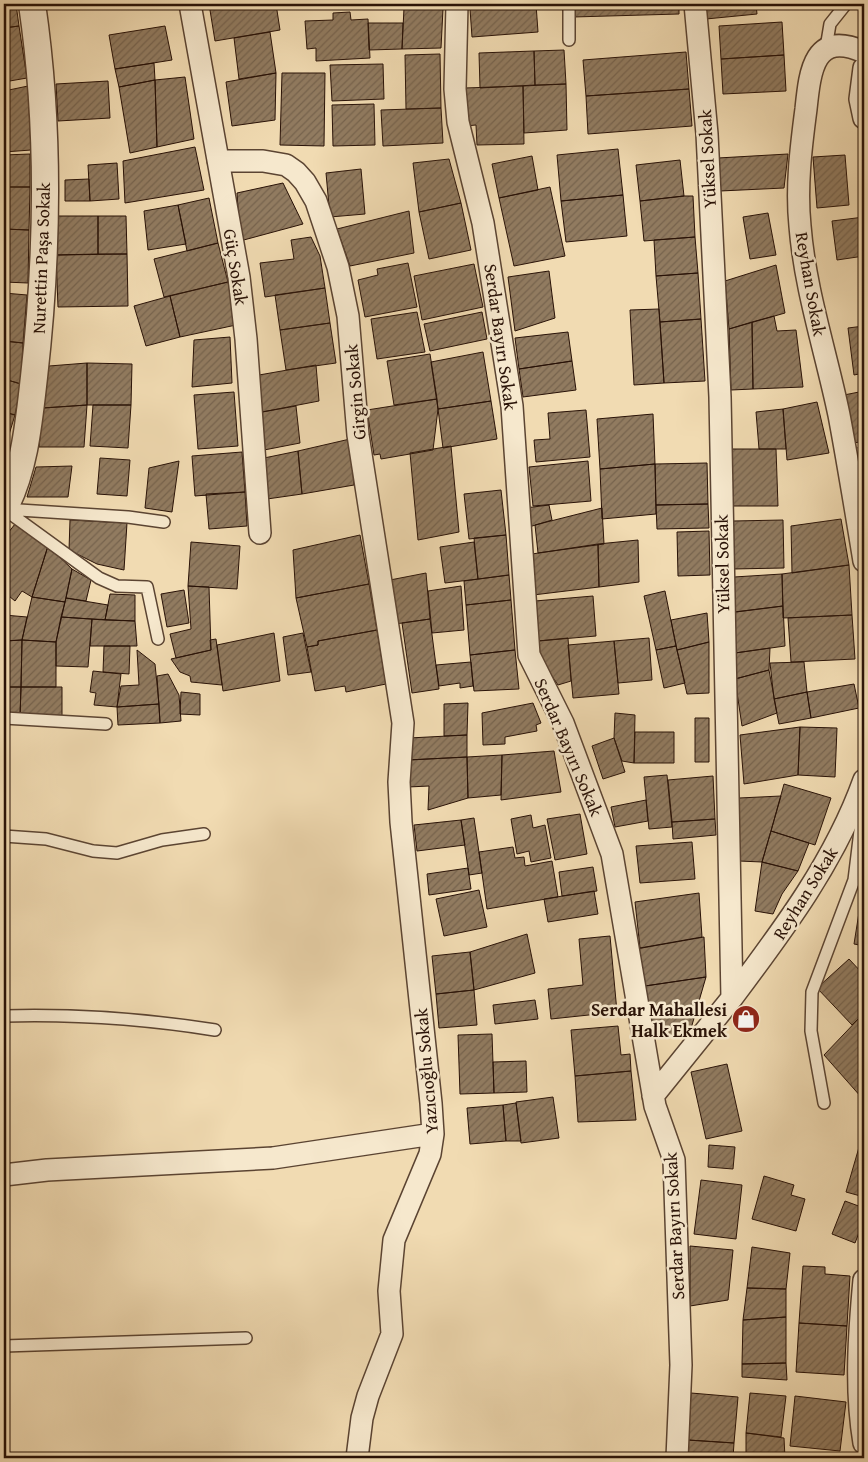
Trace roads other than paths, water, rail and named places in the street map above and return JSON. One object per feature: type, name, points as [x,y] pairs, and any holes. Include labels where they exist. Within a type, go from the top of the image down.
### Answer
[{"type":"street","name":"Nurettin Paşa Sokak","points":[[4,509],[17,476],[28,432],[41,305],[45,165],[40,57],[32,4]]},
{"type":"street","name":"Güç Sokak","points":[[190,4],[238,277],[246,339],[260,532]]},
{"type":"street","name":"Serdar Bayırı Sokak","points":[[458,4],[455,89],[458,122],[484,223],[512,406],[528,655],[563,723],[612,854],[656,1113],[674,1160],[681,1366],[677,1458]]},
{"type":"street","name":"Yüksel Sokak","points":[[695,4],[707,134],[720,397],[732,998]]},
{"type":"street","points":[[826,48],[838,45],[864,52]]},
{"type":"street","name":"Reyhan Sokak","points":[[826,48],[817,56],[807,97],[801,145],[800,225],[804,263],[839,415],[864,561]]},
{"type":"street","points":[[864,68],[860,99],[864,118]]},
{"type":"street","name":"Girgin Sokak","points":[[218,160],[263,161],[286,165],[296,172],[305,182],[316,201],[332,246],[348,316],[360,444],[400,702]]},
{"type":"street","name":"Yazıcıoğlu Sokak","points":[[357,1458],[362,1418],[368,1396],[392,1334],[389,1290],[394,1240],[430,1154],[433,1134],[400,808],[403,723],[400,702]]},
{"type":"street","name":"Reyhan Sokak","points":[[732,998],[802,902],[840,838],[854,810],[864,780]]},
{"type":"street","points":[[653,1096],[732,998]]},
{"type":"street","points":[[4,1175],[47,1170],[273,1158],[433,1134]]},
{"type":"street","points":[[864,1280],[860,1326],[859,1391],[864,1443]]},
{"type":"lane","points":[[569,4],[569,40]]},
{"type":"lane","points":[[826,48],[830,24],[846,4]]},
{"type":"lane","points":[[4,509],[128,517],[164,522]]},
{"type":"lane","points":[[4,509],[99,578],[117,586],[147,588],[158,639]]},
{"type":"lane","points":[[4,718],[106,724]]},
{"type":"lane","points":[[824,1103],[811,1031],[812,992],[854,880],[864,798]]},
{"type":"lane","points":[[4,836],[46,839],[92,851],[117,853],[162,840],[204,834]]},
{"type":"lane","points":[[4,1016],[103,1017],[172,1023],[215,1030]]},
{"type":"lane","points":[[4,1346],[246,1338]]},
{"type":"place","name":"Serdar Mahallesi Halk Ekmek","points":[[746,1019]]}]
